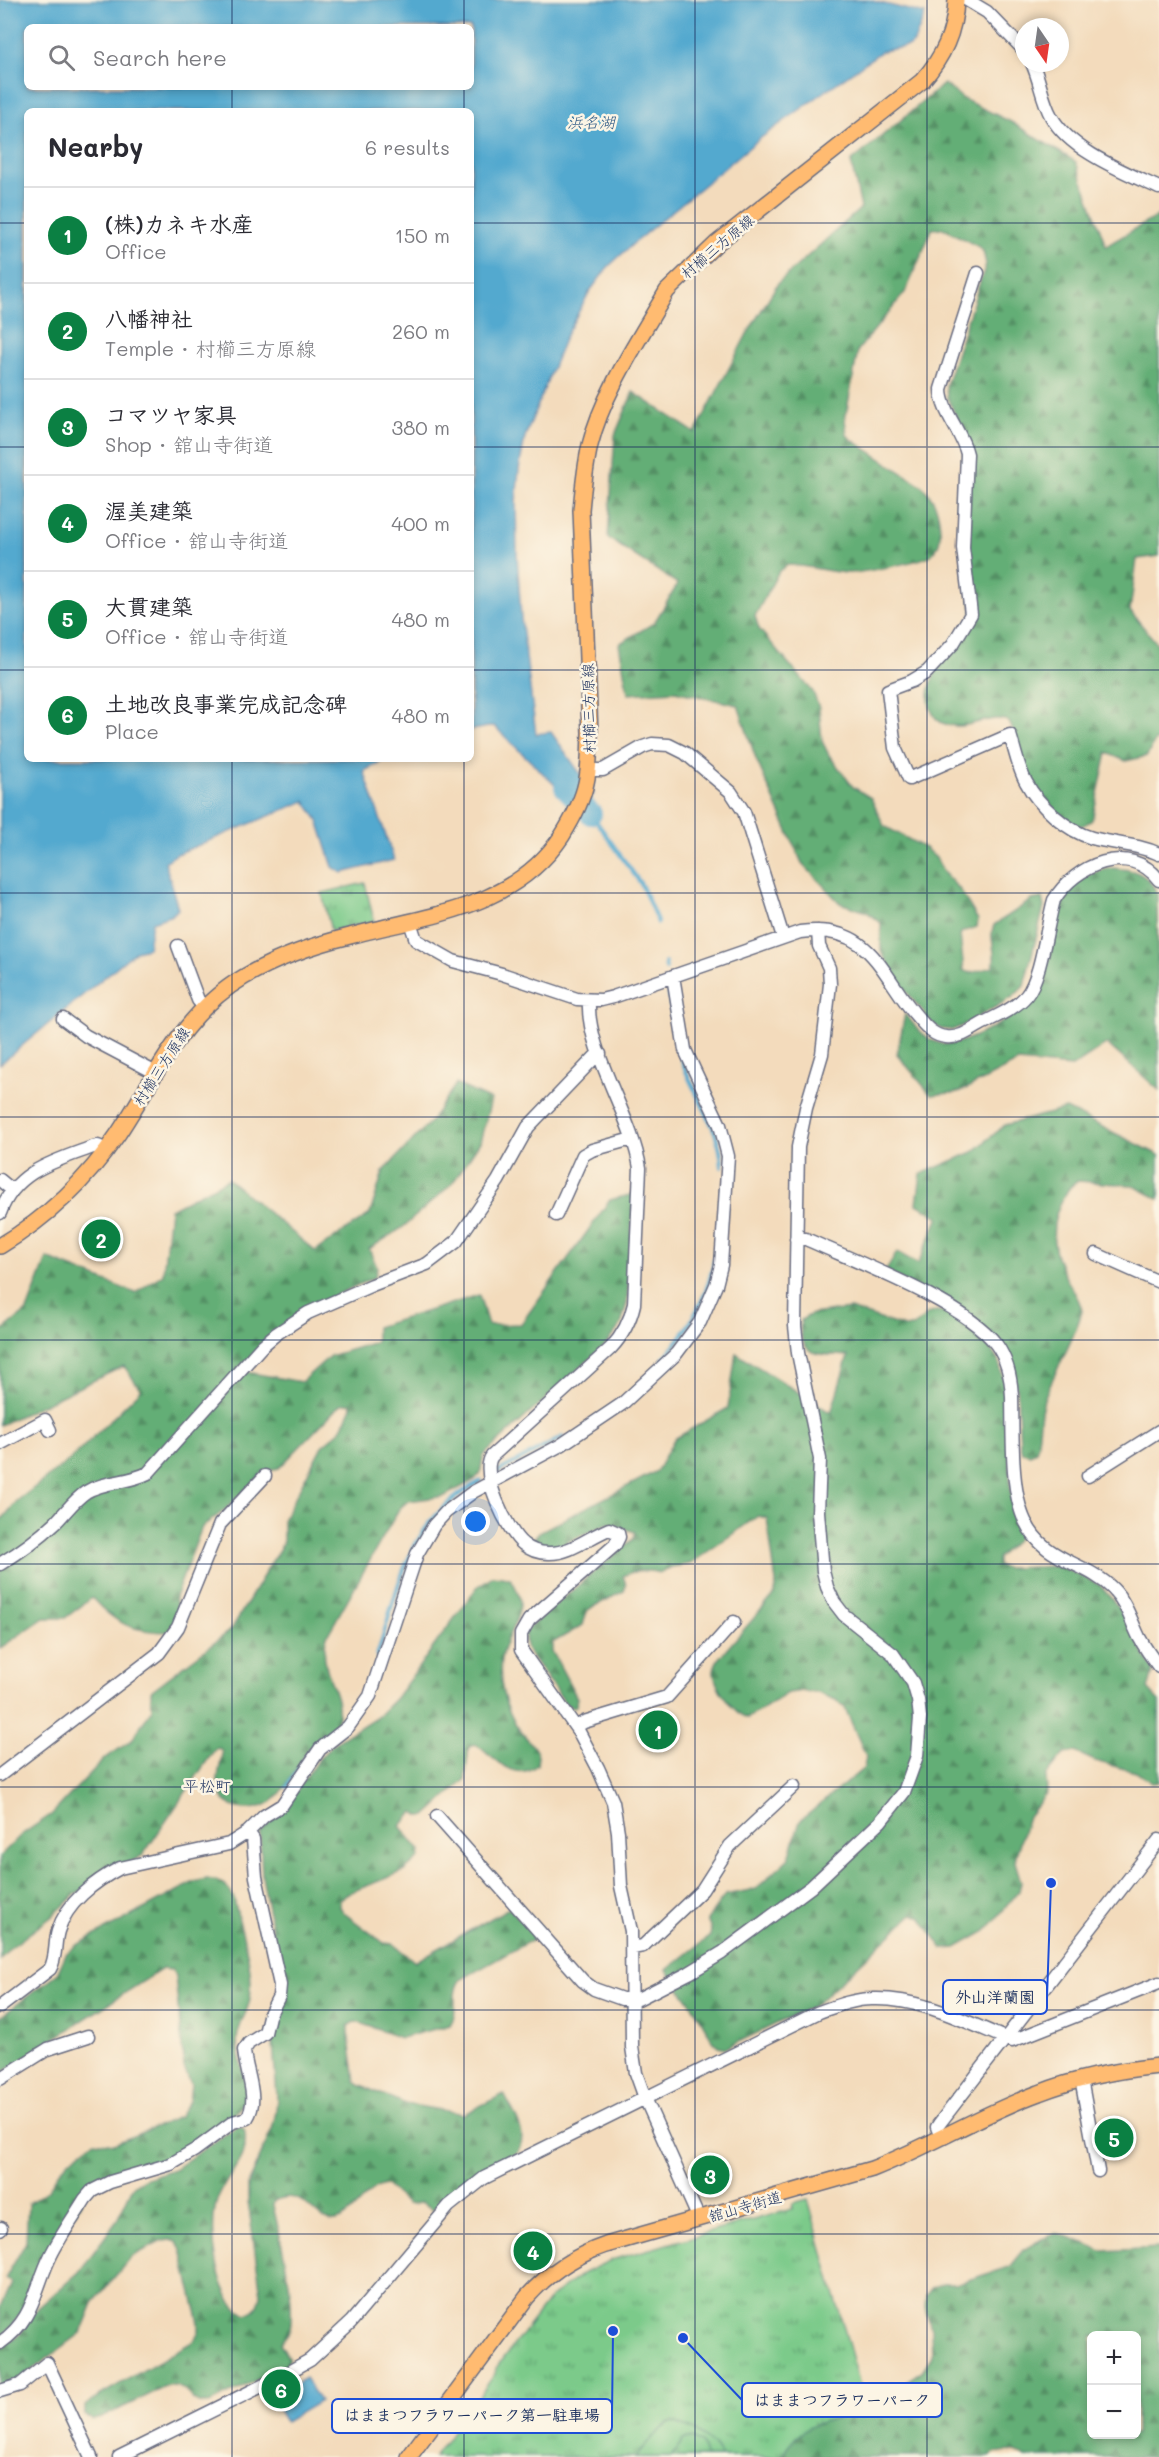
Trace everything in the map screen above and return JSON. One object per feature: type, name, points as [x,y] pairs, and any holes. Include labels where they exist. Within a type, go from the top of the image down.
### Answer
[{"type":"main road","name":"村櫛三方原線","points":[[0,1246],[32,1225],[64,1198],[107,1150],[178,1037],[204,1006],[229,986],[279,960],[333,940],[466,906],[513,885],[548,855],[580,803],[588,770],[590,733],[581,510],[583,482],[591,443],[609,398],[667,291],[679,278],[717,243],[922,81],[946,48],[952,29],[956,0]]},
{"type":"main road","name":"舘山寺街道","points":[[409,2457],[527,2297],[562,2265],[591,2250],[857,2175],[902,2157],[1019,2101],[1081,2079],[1116,2071],[1159,2066]]},
{"type":"street","points":[[968,0],[987,12],[1015,41]]},
{"type":"street","points":[[1035,72],[1047,108],[1063,132],[1113,167],[1159,188]]},
{"type":"street","points":[[978,273],[941,389],[943,399],[964,442],[967,454],[963,548],[971,614],[952,644],[927,672],[912,681],[888,690],[896,748],[909,779],[1010,735],[1027,784],[1064,823],[1091,838],[1140,847],[1159,854]]},
{"type":"street","points":[[588,770],[603,770],[652,744],[669,745],[685,753],[731,792],[744,812],[783,937]]},
{"type":"street","points":[[410,922],[416,940],[453,961],[589,1001],[613,997],[800,932],[818,931],[841,934],[865,948],[884,968],[905,1003],[927,1028],[939,1036],[953,1037],[966,1033],[1025,997],[1034,982],[1054,900],[1060,889],[1078,872],[1100,862],[1112,861],[1136,864],[1157,873]]},
{"type":"street","points":[[437,1816],[582,1981],[594,1989],[622,1999],[638,1999],[706,1964],[811,1887],[893,1808],[912,1774],[917,1756],[920,1718],[913,1683],[893,1654],[844,1615],[834,1602],[825,1579],[818,1527],[820,1460],[796,1340],[798,1147],[806,1108],[822,1054],[830,984],[829,968],[819,946],[818,931]]},
{"type":"street","points":[[178,946],[198,999],[204,1006]]},
{"type":"street","points":[[0,2007],[51,1969],[57,1932],[65,1913],[79,1897],[107,1876],[128,1866],[218,1847],[248,1832],[264,1816],[282,1805],[320,1749],[348,1727],[364,1707],[375,1685],[414,1562],[425,1539],[446,1512],[459,1501],[582,1433],[641,1389],[689,1338],[700,1322],[716,1285],[723,1245],[728,1156],[720,1125],[685,1050],[674,976]]},
{"type":"street","points":[[589,1001],[588,1012],[600,1054],[639,1159],[641,1178],[634,1304],[626,1328],[611,1348],[492,1456],[488,1467],[490,1483],[515,1536],[530,1549],[549,1553],[558,1552],[609,1530],[618,1533],[619,1538],[615,1545],[529,1620],[521,1634],[521,1650],[576,1727],[613,1802],[618,1832],[621,1886],[632,1948],[633,2060],[645,2098],[699,2219]]},
{"type":"street","points":[[63,1019],[86,1036],[156,1073]]},
{"type":"street","points":[[0,1564],[20,1552],[47,1530],[83,1494],[93,1488],[134,1479],[148,1473],[262,1346],[292,1323],[362,1289],[427,1264],[442,1254],[468,1227],[528,1127],[595,1056],[600,1054]]},
{"type":"street","points":[[556,1215],[584,1155],[592,1150],[632,1139]]},
{"type":"street","points":[[0,1213],[12,1190],[27,1174],[93,1147],[98,1146],[107,1150]]},
{"type":"street","points":[[0,1180],[12,1190]]},
{"type":"street","points":[[796,1239],[806,1239],[919,1291],[957,1312],[987,1334],[1001,1353],[1009,1374],[1017,1498],[1025,1523],[1032,1534],[1051,1553],[1093,1574],[1115,1592],[1144,1645],[1159,1667]]},
{"type":"street","points":[[1096,1254],[1159,1282]]},
{"type":"street","points":[[0,1444],[45,1420],[50,1430]]},
{"type":"street","points":[[1088,1476],[1159,1431]]},
{"type":"street","points":[[0,1774],[159,1653],[178,1627],[220,1524],[265,1476]]},
{"type":"street","points":[[576,1727],[584,1722],[667,1697],[734,1622]]},
{"type":"street","points":[[632,1948],[643,1946],[702,1890],[730,1846],[794,1786]]},
{"type":"street","points":[[0,2343],[26,2319],[50,2256],[92,2191],[110,2182],[171,2164],[195,2150],[233,2122],[246,2118],[251,2110],[252,2098],[244,2050],[249,2043],[265,2033],[279,1996],[280,1985],[257,1884],[253,1839],[248,1832]]},
{"type":"street","points":[[941,2138],[937,2127],[939,2124],[1159,1840]]},
{"type":"street","points":[[119,2457],[310,2360],[338,2336],[439,2216],[471,2186],[819,2012],[853,2001],[871,1999],[906,2001],[940,2011],[1012,2041],[1159,1983]]},
{"type":"street","points":[[0,2079],[48,2049],[88,2036]]},
{"type":"street","points":[[1081,2079],[1098,2171]]},
{"type":"street","points":[[0,2391],[20,2385],[47,2363],[91,2457]]},
{"type":"green space","points":[[944,84],[965,100],[1011,122],[1076,162],[1106,246],[1159,215],[1159,556],[1137,559],[1130,611],[1159,646],[1159,740],[1155,741],[1147,756],[1126,761],[1107,753],[1092,820],[1081,826],[1073,824],[1058,813],[1044,797],[1026,770],[1009,722],[998,719],[960,726],[949,725],[935,717],[930,705],[929,692],[939,666],[973,620],[968,562],[968,441],[947,397],[946,385],[986,264],[983,251],[979,247],[943,228],[932,229],[906,291],[858,350],[845,420],[847,435],[852,440],[921,485],[930,495],[939,523],[938,546],[926,558],[853,573],[787,565],[779,571],[755,616],[759,629],[813,692],[819,708],[822,741],[829,755],[853,787],[871,798],[884,826],[925,848],[936,858],[944,873],[960,890],[978,920],[977,927],[962,932],[960,935],[964,971],[971,973],[993,967],[992,930],[994,925],[1032,900],[1042,898],[1044,907],[1024,986],[1013,997],[952,1030],[941,1029],[932,1023],[906,991],[881,952],[881,923],[867,912],[840,903],[802,863],[756,759],[738,705],[675,691],[628,694],[619,644],[654,623],[678,584],[608,538],[615,435],[633,392],[695,433],[747,334],[778,283],[861,208],[851,162]]},
{"type":"green space","points":[[1112,868],[1139,873],[1150,881],[1157,894],[1159,1090],[1107,1044],[1072,1067],[1018,1062],[960,1092],[931,1095],[897,1054],[905,1014],[927,1037],[944,1044],[966,1040],[980,1034],[1022,1009],[1038,992],[1045,974],[1064,900],[1074,885],[1089,875]]},
{"type":"green space","points":[[365,883],[374,921],[331,931],[322,893]]},
{"type":"green space","points":[[456,1084],[491,1100],[480,1142],[452,1184],[402,1228],[369,1249],[377,1267],[375,1277],[306,1309],[236,1370],[301,1382],[330,1356],[376,1342],[376,1327],[479,1295],[488,1325],[521,1324],[610,1200],[634,1194],[627,1303],[621,1325],[606,1344],[486,1453],[480,1474],[474,1480],[445,1496],[408,1501],[399,1509],[327,1636],[325,1660],[337,1701],[337,1721],[308,1749],[282,1792],[263,1806],[246,1809],[231,1805],[224,1800],[218,1788],[222,1752],[219,1748],[215,1749],[143,1855],[76,1894],[54,1915],[10,1948],[0,1960],[0,1856],[21,1835],[52,1814],[103,1760],[132,1740],[152,1709],[151,1691],[231,1630],[283,1543],[283,1520],[322,1446],[341,1430],[352,1407],[350,1403],[341,1404],[279,1468],[264,1471],[225,1510],[202,1527],[175,1597],[178,1613],[170,1632],[126,1625],[109,1615],[92,1598],[65,1618],[44,1618],[0,1648],[0,1522],[17,1501],[72,1458],[141,1390],[124,1366],[0,1425],[0,1332],[27,1311],[47,1258],[135,1293],[163,1274],[170,1209],[228,1179],[315,1251],[370,1214],[383,1172],[430,1122]]},
{"type":"green space","points":[[1066,1109],[1159,1155],[1159,1199],[1132,1185],[1078,1181],[1070,1187],[1061,1202],[1054,1221],[1055,1250],[1082,1311],[1044,1399],[1036,1451],[1030,1454],[1022,1452],[1020,1445],[1017,1389],[1001,1343],[886,1270],[897,1252],[918,1264],[939,1217],[917,1204],[921,1174],[973,1152],[1005,1125]]},
{"type":"green space","points":[[850,1309],[904,1327],[913,1327],[928,1314],[936,1311],[946,1312],[983,1338],[999,1362],[1006,1390],[1011,1498],[1021,1530],[1017,1540],[997,1558],[997,1564],[1007,1568],[1060,1566],[1100,1585],[1119,1608],[1153,1671],[1148,1689],[1159,1701],[1159,1782],[1152,1783],[1136,1772],[1095,1761],[1075,1752],[1064,1754],[1046,1776],[1047,1793],[1028,1816],[1015,1862],[1021,1882],[1019,1891],[986,1931],[956,1948],[943,1949],[921,1917],[913,1914],[815,2005],[726,2048],[718,2046],[713,2041],[696,2011],[667,1970],[710,1936],[711,1930],[707,1920],[725,1895],[756,1889],[789,1858],[800,1821],[864,1768],[866,1756],[845,1708],[836,1700],[818,1693],[803,1691],[788,1693],[748,1718],[737,1712],[717,1685],[714,1670],[719,1658],[775,1594],[776,1582],[767,1518],[758,1516],[690,1564],[671,1567],[661,1573],[642,1571],[623,1576],[626,1585],[624,1591],[591,1608],[587,1611],[583,1625],[552,1643],[552,1651],[577,1698],[576,1706],[573,1708],[566,1704],[526,1649],[525,1635],[528,1628],[634,1538],[635,1532],[608,1523],[557,1546],[540,1546],[533,1539],[539,1532],[657,1471],[674,1439],[728,1408],[736,1353],[831,1413],[848,1356],[812,1352],[803,1343],[801,1320],[812,1314]]},
{"type":"green space","points":[[493,1576],[510,1578],[520,1600],[517,1619],[501,1659],[501,1678],[510,1713],[536,1751],[537,1765],[521,1772],[513,1771],[478,1746],[474,1744],[469,1746],[465,1780],[426,1816],[420,1816],[414,1812],[400,1826],[420,1851],[419,1858],[404,1871],[346,1894],[340,1900],[340,1907],[344,1913],[384,1943],[393,1944],[415,1962],[509,1908],[532,1931],[533,1938],[530,1941],[460,1980],[457,1985],[453,2020],[450,2025],[401,2038],[360,2023],[354,2022],[348,2026],[355,2081],[359,2085],[406,2104],[464,2114],[504,2094],[519,2124],[522,2140],[520,2147],[515,2154],[467,2180],[433,2209],[421,2202],[407,2204],[386,2185],[371,2191],[347,2216],[333,2221],[326,2220],[308,2205],[293,2198],[274,2201],[291,2300],[290,2329],[280,2344],[289,2359],[288,2364],[212,2403],[198,2402],[181,2388],[167,2386],[101,2418],[93,2420],[85,2415],[85,2406],[92,2400],[194,2341],[199,2332],[199,2323],[181,2249],[177,2242],[171,2240],[162,2241],[131,2257],[93,2303],[81,2333],[17,2381],[0,2386],[0,2349],[20,2334],[38,2308],[79,2272],[116,2222],[133,2186],[144,2179],[174,2169],[238,2126],[244,2129],[244,2148],[217,2200],[214,2213],[214,2245],[221,2279],[235,2306],[245,2314],[254,2310],[258,2305],[261,2295],[248,2201],[248,2185],[272,2129],[276,2112],[272,2032],[284,1997],[262,1876],[260,1833],[283,1811],[317,1761],[332,1745],[379,1715],[396,1698],[478,1586]]},
{"type":"green space","points":[[207,1879],[224,1885],[232,1894],[249,1962],[250,1998],[237,2041],[245,2081],[245,2097],[242,2104],[220,2126],[177,2154],[89,2187],[27,2303],[12,2326],[0,2336],[0,2310],[12,2283],[5,2279],[26,2242],[28,2204],[48,2190],[70,2160],[95,2141],[114,2144],[179,2117],[189,2101],[191,2084],[184,2067],[175,1976],[172,1970],[162,1969],[0,2074],[0,2017],[57,1974],[66,1954],[75,1946],[194,1882]]},
{"type":"green space","points":[[808,2199],[861,2389],[854,2392],[859,2412],[824,2421],[805,2430],[789,2445],[781,2457],[434,2457],[495,2374],[496,2368],[550,2298],[584,2273],[611,2260],[792,2209],[793,2203]]},
{"type":"green space","points":[[1055,2234],[1069,2237],[1102,2251],[1159,2248],[1159,2457],[1025,2457],[1007,2451],[989,2457],[548,2457],[814,2424],[876,2410],[893,2400],[908,2380],[922,2371],[932,2356],[931,2329],[925,2307],[926,2296],[932,2287],[955,2284],[1009,2267],[1023,2250]]},
{"type":"green space","points":[[672,2422],[693,2430],[707,2439],[721,2457],[706,2457],[702,2443],[693,2438],[683,2440],[671,2457],[637,2457],[667,2423]]},
{"type":"water","name":"浜名湖","points":[[0,0],[869,0],[925,14],[914,42],[910,46],[882,51],[834,85],[758,140],[635,242],[609,266],[590,291],[565,337],[525,437],[516,502],[517,554],[521,618],[536,734],[551,732],[594,793],[584,813],[494,726],[474,729],[474,108],[24,108],[24,762],[380,762],[364,771],[394,860],[342,873],[333,867],[318,820],[305,801],[177,854],[165,862],[178,909],[172,915],[152,922],[148,948],[136,951],[0,1064]]},
{"type":"water","points":[[305,2378],[320,2401],[285,2422],[271,2398]]},
{"type":"waterway","points":[[565,787],[591,814]]},
{"type":"waterway","points":[[591,814],[641,884],[658,923]]},
{"type":"waterway","points":[[665,963],[666,969]]},
{"type":"waterway","points":[[668,985],[679,1050],[691,1083],[714,1129],[722,1167]]},
{"type":"waterway","points":[[663,1359],[683,1334],[705,1294],[716,1249]]},
{"type":"waterway","points":[[495,1473],[563,1437]]},
{"type":"waterway","points":[[377,1656],[401,1579],[422,1534],[437,1515],[456,1497],[481,1481]]},
{"type":"waterway","points":[[287,1787],[315,1745],[349,1717]]},
{"type":"place","name":"八幡神社","points":[[101,1239]]},
{"type":"place","name":"(株)カネキ水産","points":[[658,1730]]},
{"type":"place","name":"外山洋蘭園","points":[[1051,1883]]},
{"type":"place","name":"大貫建築","points":[[1114,2138]]},
{"type":"place","name":"コマツヤ家具","points":[[710,2175]]},
{"type":"place","name":"渥美建築","points":[[533,2251]]},
{"type":"place","name":"はままつフラワーパーク第一駐車場","points":[[613,2331]]},
{"type":"place","name":"はままつフラワーパーク","points":[[683,2338]]},
{"type":"place","name":"土地改良事業完成記念碑","points":[[281,2389]]},
{"type":"district","name":"平松町","points":[[207,1785]]}]
